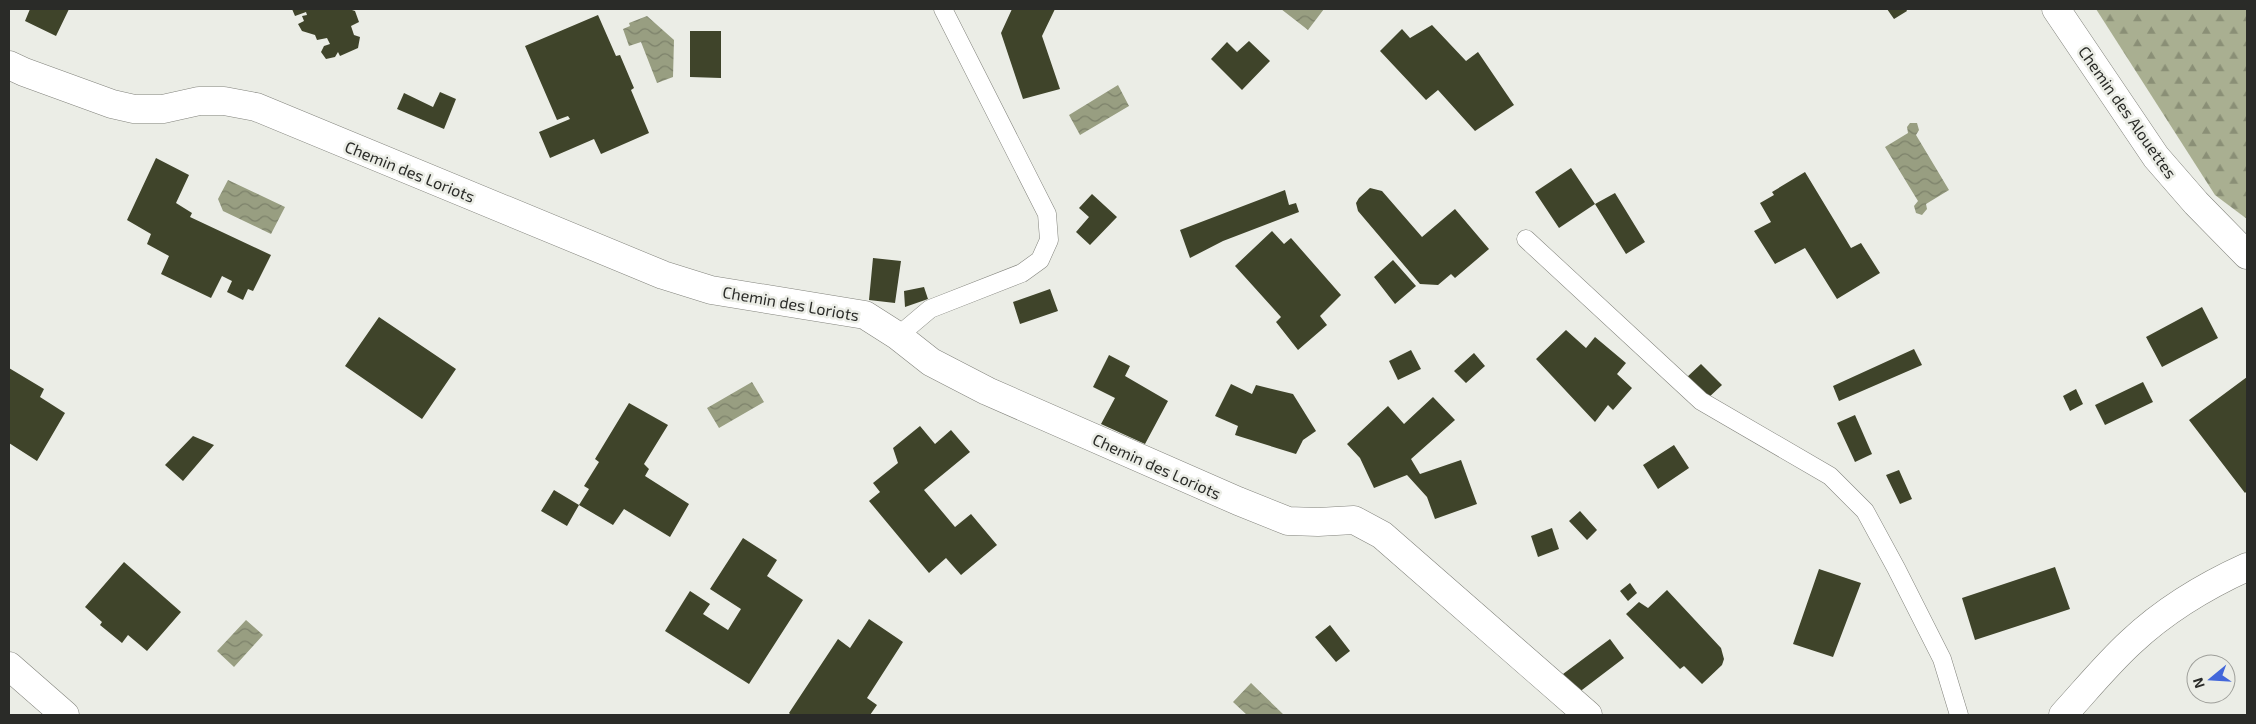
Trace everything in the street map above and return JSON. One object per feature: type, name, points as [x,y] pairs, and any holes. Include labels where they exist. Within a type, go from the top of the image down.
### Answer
[{"type":"street","name":"Chemin des Alouettes","points":[[2056,9],[2156,157],[2196,203],[2247,254]]},
{"type":"street","name":"Chemin des Loriots","points":[[9,65],[112,104],[134,109],[163,109],[199,101],[224,101],[256,107],[663,275],[712,290],[866,316],[898,336],[931,362],[987,391],[1238,501],[1288,521],[1354,520],[1382,535],[1588,715]]},
{"type":"street","points":[[2063,715],[2131,642],[2163,616],[2210,584],[2247,567]]},
{"type":"street","points":[[9,666],[65,715]]},
{"type":"lane","points":[[898,336],[930,309],[1022,273],[1040,260],[1049,240],[1047,214],[943,9]]},
{"type":"lane","points":[[1526,239],[1701,401],[1830,476],[1865,511],[1942,659],[1959,715]]},
{"type":"green space","points":[[2096,9],[2247,9],[2247,219],[2215,195]]},
{"type":"water","points":[[1281,9],[1324,9],[1308,30]]},
{"type":"water","points":[[647,16],[674,40],[673,77],[657,83],[641,42],[629,46],[623,29],[630,26],[629,23]]},
{"type":"water","points":[[1118,85],[1129,106],[1080,135],[1069,115]]},
{"type":"water","points":[[1910,123],[1917,123],[1919,130],[1916,135],[1949,190],[1926,204],[1927,209],[1922,215],[1916,213],[1914,206],[1918,201],[1885,147],[1908,133],[1907,127]]},
{"type":"water","points":[[228,180],[285,207],[271,234],[223,211],[218,199]]},
{"type":"water","points":[[752,382],[764,402],[719,428],[707,408]]},
{"type":"water","points":[[246,620],[263,635],[234,667],[217,651]]},
{"type":"water","points":[[1251,683],[1284,715],[1247,715],[1233,702]]},
{"type":"building","points":[[30,9],[69,9],[56,36],[25,21]]},
{"type":"building","points":[[292,9],[349,9],[355,11],[359,22],[351,26],[354,35],[360,37],[358,48],[340,56],[338,52],[335,57],[326,59],[321,52],[324,46],[330,44],[327,38],[317,40],[315,35],[302,31],[298,24],[304,21],[302,16],[307,15],[306,12],[295,16]]},
{"type":"building","points":[[1012,9],[1055,9],[1042,36],[1060,89],[1023,99],[1001,33]]},
{"type":"building","points":[[1887,9],[1906,9],[1907,11],[1894,19]]},
{"type":"building","points":[[598,15],[616,56],[620,55],[634,88],[631,90],[649,133],[601,154],[594,139],[550,158],[539,132],[570,119],[568,116],[557,120],[525,46]]},
{"type":"building","points":[[1432,25],[1466,61],[1478,52],[1514,105],[1475,131],[1438,90],[1426,100],[1380,51],[1402,29],[1410,38]]},
{"type":"building","points":[[690,31],[721,31],[721,78],[690,77]]},
{"type":"building","points":[[1249,41],[1270,61],[1242,90],[1211,59],[1227,42],[1237,52]]},
{"type":"building","points":[[440,92],[456,99],[444,129],[397,109],[404,93],[433,107]]},
{"type":"building","points":[[156,158],[189,175],[176,203],[192,213],[190,217],[271,255],[253,291],[248,289],[243,300],[227,292],[232,281],[222,276],[211,298],[161,274],[169,256],[147,244],[151,234],[127,220]]},
{"type":"building","points":[[1571,168],[1595,204],[1559,228],[1535,192]]},
{"type":"building","points":[[1805,172],[1851,248],[1861,243],[1880,273],[1837,299],[1805,248],[1775,264],[1754,231],[1771,222],[1760,203],[1774,195],[1772,192]]},
{"type":"building","points":[[1370,188],[1382,191],[1422,237],[1455,209],[1489,249],[1455,278],[1451,274],[1438,285],[1420,284],[1358,211],[1356,203]]},
{"type":"building","points":[[1285,190],[1289,205],[1296,203],[1299,212],[1223,241],[1190,258],[1180,230]]},
{"type":"building","points":[[1615,193],[1645,242],[1626,254],[1595,204]]},
{"type":"building","points":[[1092,194],[1117,217],[1090,245],[1076,232],[1089,217],[1079,208]]},
{"type":"building","points":[[1272,231],[1284,244],[1291,238],[1341,295],[1320,316],[1327,325],[1298,350],[1276,322],[1281,317],[1235,266]]},
{"type":"building","points":[[873,258],[901,261],[895,303],[869,300]]},
{"type":"building","points":[[1393,260],[1416,286],[1395,304],[1374,277]]},
{"type":"building","points":[[924,287],[928,299],[905,307],[904,291]]},
{"type":"building","points":[[1050,289],[1058,311],[1020,324],[1013,302]]},
{"type":"building","points":[[2202,307],[2218,338],[2162,367],[2146,337]]},
{"type":"building","points":[[379,317],[456,369],[422,419],[345,366]]},
{"type":"building","points":[[1566,330],[1586,348],[1595,337],[1626,363],[1617,374],[1632,388],[1613,410],[1608,405],[1595,422],[1536,359]]},
{"type":"building","points":[[1914,349],[1922,365],[1839,401],[1833,386]]},
{"type":"building","points":[[1411,350],[1421,369],[1398,380],[1389,361]]},
{"type":"building","points":[[1474,353],[1485,366],[1466,383],[1454,371]]},
{"type":"building","points":[[1109,355],[1130,366],[1125,376],[1168,401],[1145,444],[1101,424],[1115,398],[1093,387]]},
{"type":"building","points":[[1701,364],[1722,385],[1707,399],[1686,378]]},
{"type":"building","points":[[9,368],[44,389],[40,397],[65,413],[37,461],[9,443]]},
{"type":"building","points":[[2247,377],[2247,491],[2245,493],[2189,420]]},
{"type":"building","points":[[2143,382],[2153,402],[2105,425],[2095,405]]},
{"type":"building","points":[[1231,384],[1252,394],[1256,385],[1293,394],[1316,431],[1303,440],[1296,454],[1235,435],[1238,426],[1215,416]]},
{"type":"building","points":[[2076,389],[2083,404],[2070,411],[2063,396]]},
{"type":"building","points":[[1433,397],[1455,420],[1411,459],[1420,474],[1461,460],[1477,504],[1435,519],[1427,497],[1407,475],[1374,488],[1360,458],[1347,444],[1388,406],[1404,424]]},
{"type":"building","points":[[629,403],[668,425],[644,464],[649,469],[645,476],[689,504],[670,537],[624,509],[613,525],[579,505],[589,489],[584,486],[599,462],[595,459]]},
{"type":"building","points":[[1855,415],[1872,454],[1855,462],[1837,423]]},
{"type":"building","points":[[920,426],[935,444],[951,430],[970,452],[924,490],[955,527],[971,514],[997,545],[961,575],[946,558],[929,573],[869,501],[880,492],[873,483],[898,463],[893,448]]},
{"type":"building","points":[[193,436],[214,445],[183,481],[165,465]]},
{"type":"building","points":[[1674,445],[1689,468],[1658,489],[1643,465]]},
{"type":"building","points":[[1899,470],[1912,499],[1900,504],[1886,475]]},
{"type":"building","points":[[554,490],[579,505],[567,526],[541,511]]},
{"type":"building","points":[[1580,511],[1597,530],[1587,540],[1569,521]]},
{"type":"building","points":[[1552,528],[1559,549],[1538,557],[1531,536]]},
{"type":"building","points":[[743,538],[777,560],[767,576],[803,600],[749,684],[665,631],[690,591],[710,604],[703,614],[728,630],[741,609],[710,589]]},
{"type":"building","points":[[124,562],[181,612],[147,651],[128,635],[122,643],[100,625],[102,622],[85,607]]},
{"type":"building","points":[[2055,567],[2070,609],[1975,640],[1962,598]]},
{"type":"building","points":[[1819,569],[1861,583],[1833,657],[1793,644]]},
{"type":"building","points":[[1630,583],[1637,593],[1628,601],[1620,591]]},
{"type":"building","points":[[1667,590],[1721,648],[1724,659],[1722,665],[1702,684],[1684,666],[1680,669],[1626,614],[1639,602],[1648,608]]},
{"type":"building","points":[[869,619],[903,642],[867,698],[877,705],[870,715],[791,715],[789,713],[838,639],[850,648]]},
{"type":"building","points":[[1330,625],[1350,651],[1336,662],[1315,637]]},
{"type":"building","points":[[1610,639],[1624,658],[1578,693],[1563,674]]}]
